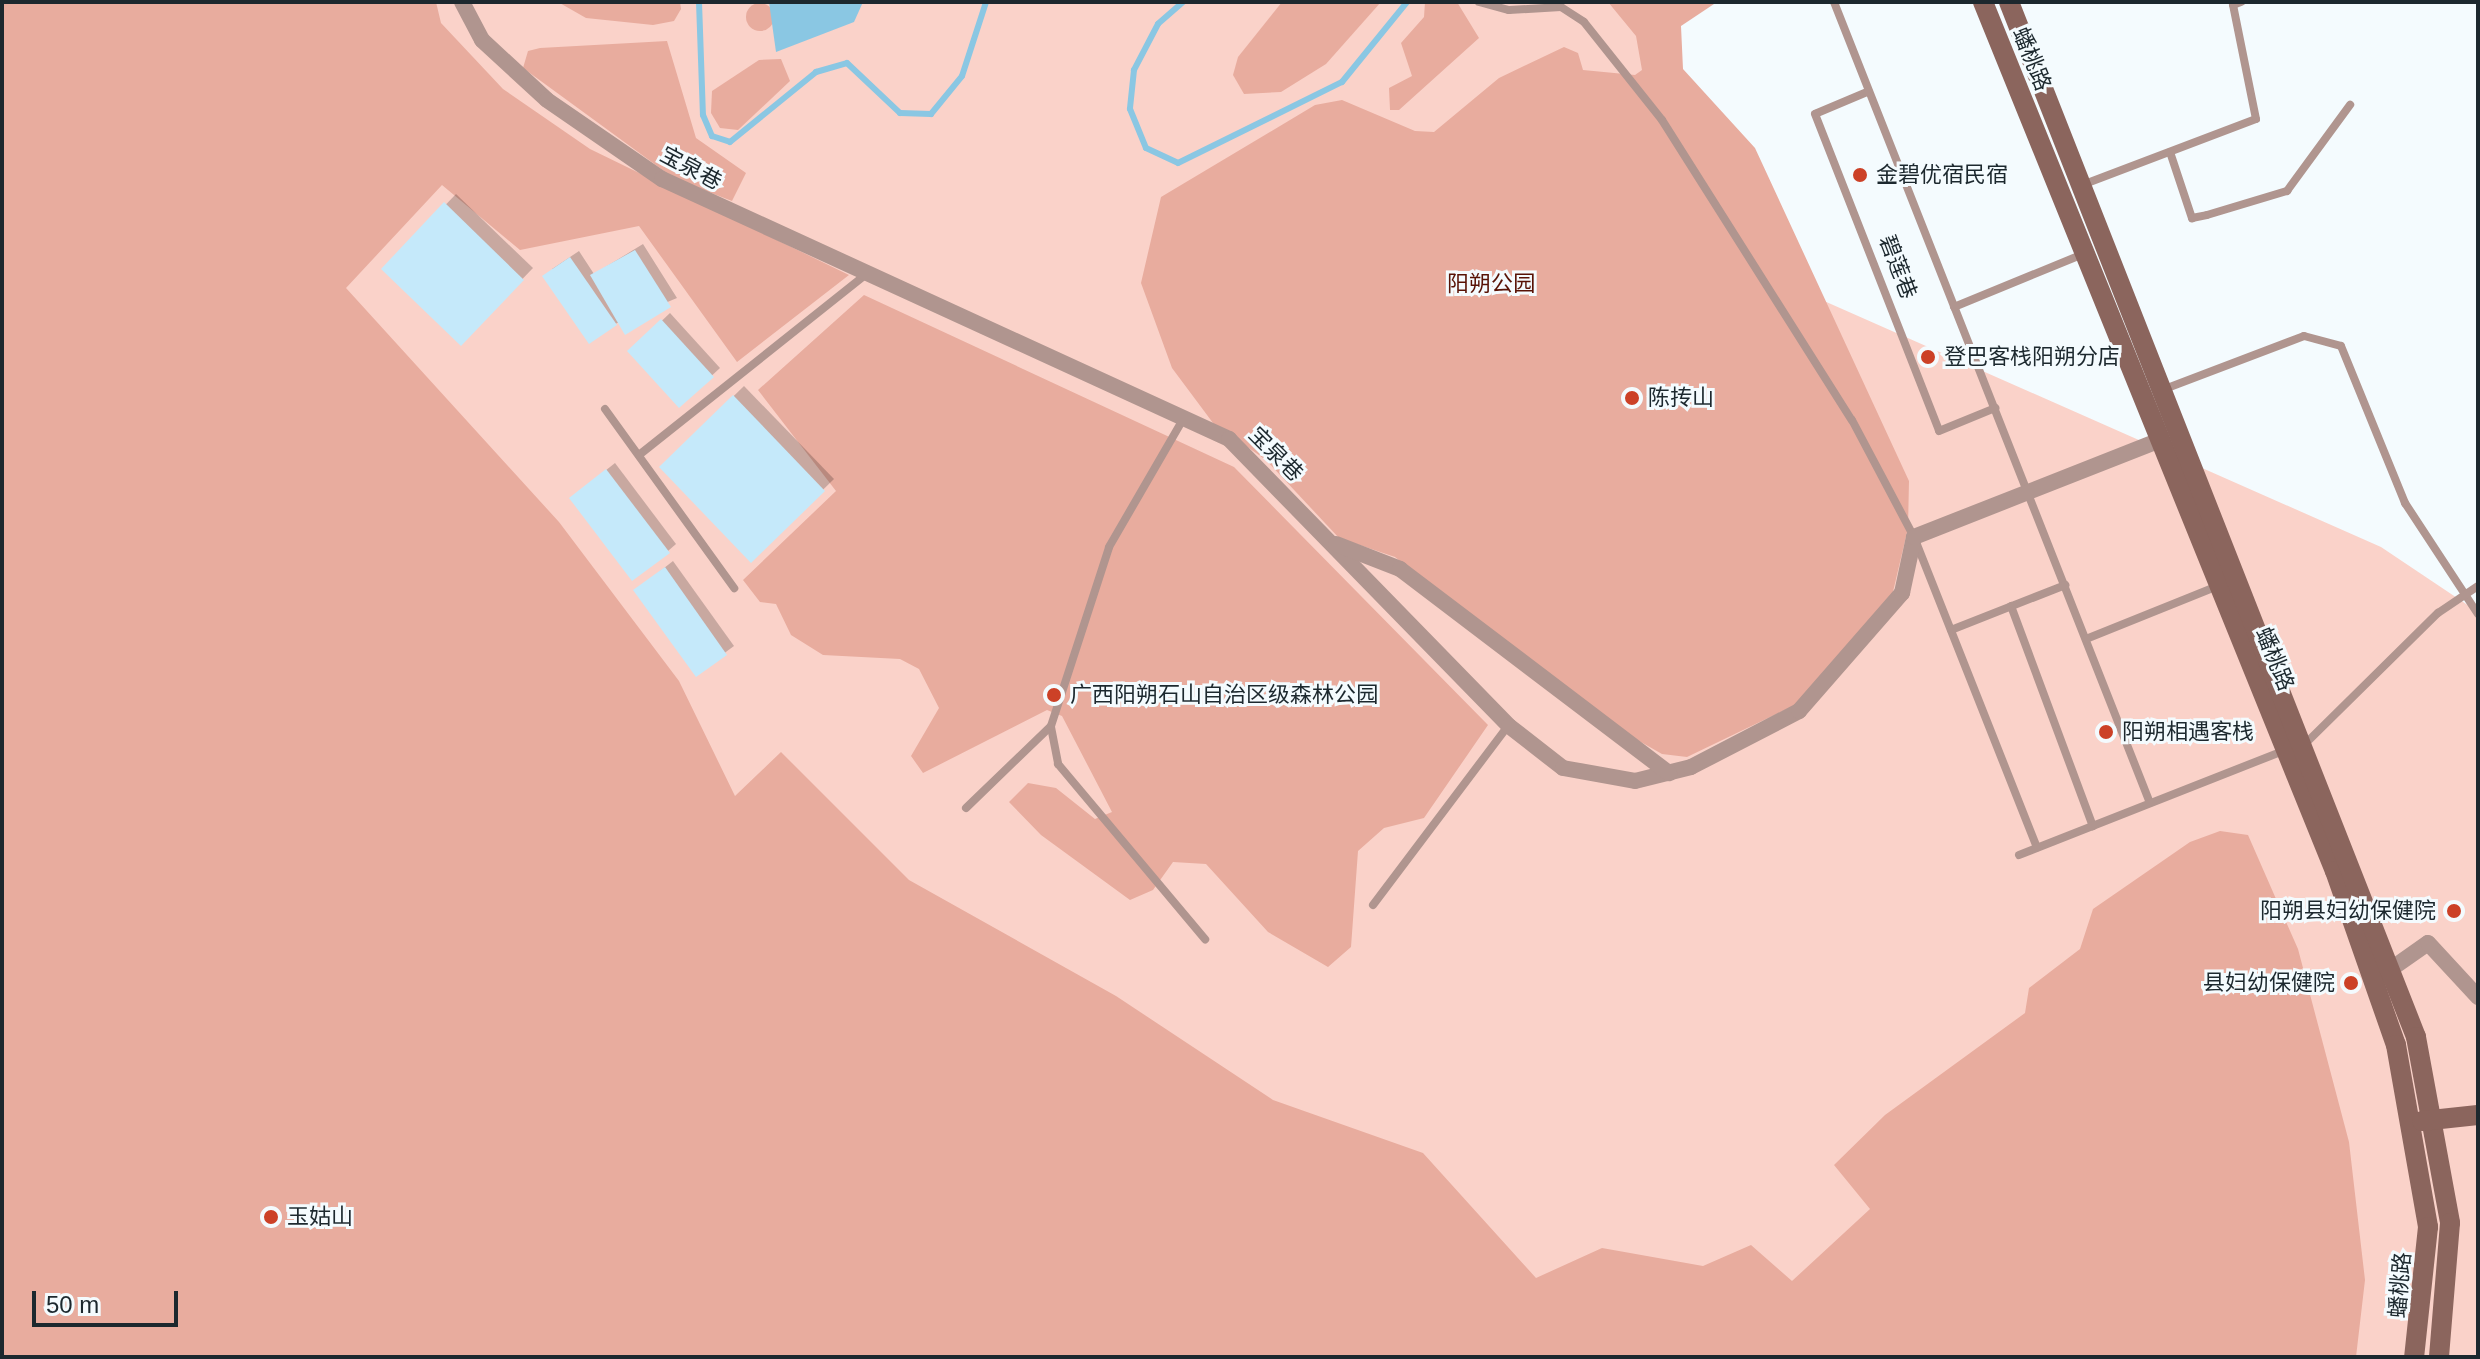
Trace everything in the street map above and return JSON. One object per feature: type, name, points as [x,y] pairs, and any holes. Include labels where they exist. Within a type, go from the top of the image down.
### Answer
[{"type":"main road","name":"蟠桃路","points":[[1983,2],[2219,586],[2295,747],[2391,969],[2436,1119],[2450,1223],[2439,1357]]},
{"type":"main road","name":"蟠桃路","points":[[2009,2],[2162,390],[2295,747],[2376,986],[2414,1122],[2428,1227],[2414,1357]]},
{"type":"main road","points":[[2414,1122],[2478,1115]]},
{"type":"street","name":"宝泉巷","points":[[462,2],[482,40],[612,150],[864,276],[1181,423],[1229,439],[1509,726],[1563,768],[1635,781],[1669,773],[1799,711],[1902,593],[1914,537]]},
{"type":"street","points":[[1914,537],[2160,440]]},
{"type":"street","points":[[1330,542],[1400,569],[1669,773]]},
{"type":"street","points":[[2391,969],[2428,943],[2478,997]]},
{"type":"lane","points":[[1479,2],[1509,10],[1563,5],[1584,22],[1662,120],[1852,420],[1914,537],[2037,848]]},
{"type":"lane","name":"碧莲巷","points":[[1834,2],[2150,803]]},
{"type":"lane","points":[[2081,186],[2256,119],[2233,5],[2241,2]]},
{"type":"lane","name":"碧莲巷","points":[[1867,92],[1815,114],[1939,431],[1995,408]]},
{"type":"lane","points":[[2170,152],[2192,218],[2207,215],[2287,191],[2350,105]]},
{"type":"lane","points":[[1954,307],[2084,253]]},
{"type":"lane","points":[[639,455],[864,276]]},
{"type":"lane","points":[[2162,390],[2304,336],[2341,346],[2405,503],[2478,614]]},
{"type":"lane","points":[[605,409],[734,588]]},
{"type":"lane","points":[[966,808],[1051,726],[1109,547],[1181,423]]},
{"type":"lane","points":[[1951,630],[2065,585]]},
{"type":"lane","points":[[2086,639],[2219,586]]},
{"type":"lane","points":[[2019,855],[2295,747],[2477,587]]},
{"type":"lane","points":[[2011,606],[2093,826]]},
{"type":"lane","points":[[1051,726],[1058,764],[1205,939]]},
{"type":"lane","points":[[1373,905],[1509,726]]},
{"type":"green space","name":"广西阳朔石山自治区级森林公园","points":[[2,2],[1681,2],[1680,63],[1689,93],[1806,293],[2381,547],[2478,612],[2478,1357],[2,1357]]},
{"type":"green space","points":[[2,2],[436,2],[441,23],[503,89],[590,149],[849,275],[737,362],[639,226],[520,250],[442,185],[346,288],[559,522],[679,681],[735,796],[781,752],[909,880],[1116,996],[1273,1100],[1423,1153],[1536,1278],[1602,1248],[1703,1266],[1751,1245],[1792,1281],[1870,1209],[1834,1165],[1885,1115],[2025,1013],[2029,988],[2080,949],[2093,909],[2190,842],[2220,831],[2248,835],[2298,949],[2349,1142],[2365,1280],[2356,1357],[2,1357]]},
{"type":"green space","points":[[558,2],[680,2],[681,9],[674,21],[653,25],[586,18]]},
{"type":"green space","points":[[1282,2],[1381,2],[1326,64],[1281,92],[1244,94],[1233,75],[1238,57]]},
{"type":"green space","points":[[1425,2],[1457,2],[1479,38],[1399,110],[1390,110],[1389,88],[1412,76],[1401,43],[1424,17]]},
{"type":"green space","name":"阳朔公园","points":[[1608,2],[1717,2],[1681,26],[1683,69],[1755,148],[1909,481],[1908,528],[1892,596],[1797,704],[1687,757],[1662,754],[1604,721],[1395,557],[1339,538],[1266,460],[1213,423],[1172,368],[1141,283],[1161,197],[1315,105],[1342,100],[1415,131],[1434,132],[1499,78],[1564,47],[1578,53],[1583,70],[1635,75],[1642,70],[1636,36]]},
{"type":"green space","points":[[760,3],[770,7],[774,17],[770,27],[760,31],[750,27],[746,17],[750,7]]},
{"type":"green space","points":[[667,41],[696,138],[746,173],[732,201],[675,179],[523,68],[528,51],[540,48]]},
{"type":"green space","points":[[781,59],[790,81],[738,130],[720,128],[711,113],[712,91],[759,60]]},
{"type":"green space","points":[[864,295],[1234,467],[1488,725],[1424,818],[1384,828],[1358,851],[1351,947],[1328,967],[1268,932],[1206,864],[1173,862],[1153,890],[1130,900],[1041,835],[1009,802],[1028,783],[1056,788],[1095,819],[1112,812],[1062,716],[1047,710],[923,773],[911,756],[939,708],[919,669],[900,659],[823,655],[791,635],[776,604],[760,602],[743,580],[836,491],[758,390]]},
{"type":"water","points":[[769,2],[863,2],[854,22],[776,52]]},
{"type":"building","points":[[444,202],[524,280],[461,346],[381,269]]},
{"type":"building","points":[[635,250],[671,307],[625,335],[590,275]]},
{"type":"building","points":[[570,257],[617,325],[589,344],[542,276]]},
{"type":"building","points":[[661,319],[714,377],[679,408],[627,351]]},
{"type":"building","points":[[733,395],[825,491],[751,563],[659,467]]},
{"type":"building","points":[[606,469],[670,553],[632,581],[569,498]]},
{"type":"building","points":[[665,567],[727,655],[696,677],[633,590]]},
{"type":"waterway","points":[[699,2],[703,115],[712,136],[730,142],[816,72],[847,63],[900,113],[931,114],[962,76],[986,2]]},
{"type":"waterway","points":[[1183,2],[1158,24],[1134,70],[1130,109],[1146,148],[1178,163],[1342,82],[1407,2]]},
{"type":"place","name":"金碧优宿民宿","points":[[1860,175]]},
{"type":"place","name":"登巴客栈阳朔分店","points":[[1928,357]]},
{"type":"place","name":"陈抟山","points":[[1632,398]]},
{"type":"place","name":"广西阳朔石山自治区级森林公园","points":[[1054,695]]},
{"type":"place","name":"阳朔相遇客栈","points":[[2106,732]]},
{"type":"place","name":"阳朔县妇幼保健院","points":[[2454,911]]},
{"type":"place","name":"县妇幼保健院","points":[[2351,983]]},
{"type":"place","name":"玉姑山","points":[[271,1217]]}]
